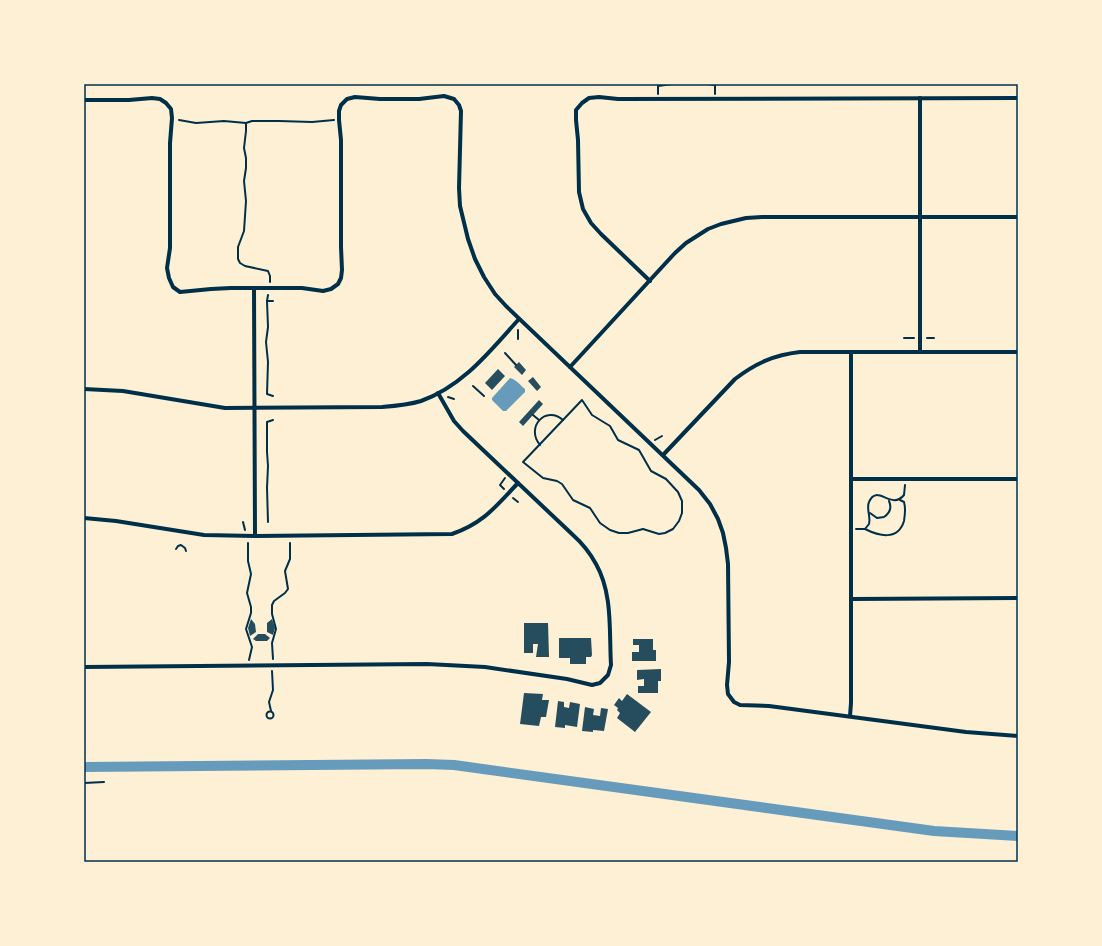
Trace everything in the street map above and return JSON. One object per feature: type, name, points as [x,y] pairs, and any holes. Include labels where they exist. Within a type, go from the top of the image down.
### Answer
[{"type":"street","points":[[84,100],[129,100],[152,98],[160,99],[171,109],[170,248],[167,268],[173,287],[180,292],[211,289],[254,288],[302,288],[323,291],[331,289],[338,284],[342,278],[341,140],[339,120],[341,105],[347,99],[355,97],[380,99],[419,99],[444,96],[454,99],[459,105],[462,118],[460,142],[460,206],[468,239],[475,259],[484,277],[495,294],[519,319],[699,490],[710,504],[718,519],[723,533],[728,564],[729,662],[727,685],[728,694],[734,702],[740,705],[769,706],[966,732],[1018,736]]},
{"type":"street","points":[[650,280],[601,234],[591,223],[583,209],[579,192],[576,110],[589,98],[1018,98]]},
{"type":"street","points":[[920,98],[920,352]]},
{"type":"street","points":[[570,367],[675,253],[686,243],[708,229],[734,220],[762,217],[1018,217]]},
{"type":"street","points":[[254,288],[255,536]]},
{"type":"street","points":[[84,390],[123,392],[213,407],[254,409],[401,406],[420,401],[454,384],[478,364],[519,319]]},
{"type":"street","points":[[664,456],[735,378],[748,368],[764,360],[782,354],[800,352],[1018,352]]},
{"type":"street","points":[[850,716],[851,352]]},
{"type":"street","points":[[84,666],[434,664],[485,668],[567,679],[592,685],[600,683],[608,675],[611,665],[607,597],[596,564],[584,546],[463,431],[454,421],[438,393]]},
{"type":"street","points":[[851,479],[1018,479]]},
{"type":"street","points":[[84,518],[116,521],[204,535],[255,536],[452,534],[467,529],[481,520],[492,511],[518,483]]},
{"type":"street","points":[[851,598],[1018,598]]},
{"type":"path","points":[[658,89],[658,86],[672,84]]},
{"type":"path","points":[[707,84],[715,85],[715,89]]},
{"type":"path","points":[[182,120],[196,123],[224,121],[246,123],[260,121],[328,121]]},
{"type":"path","points":[[246,123],[244,148],[246,158],[244,181],[246,201],[244,231],[238,247],[238,259],[240,263],[245,266],[268,271],[270,279]]},
{"type":"path","points":[[273,301],[267,301],[268,327],[266,342],[268,362],[267,394],[274,396]]},
{"type":"path","points":[[505,353],[516,365]]},
{"type":"path","points":[[474,386],[484,396]]},
{"type":"path","points":[[582,400],[592,415],[610,426],[618,440],[639,450],[651,471],[666,479],[675,488],[681,498],[682,513],[679,521],[674,529],[659,534],[643,529],[628,533],[619,533],[602,526],[592,510],[573,500],[562,484],[557,481],[540,477],[523,462],[540,444],[582,400]]},
{"type":"path","points":[[540,444],[533,432],[539,420],[550,414],[563,420]]},
{"type":"path","points":[[533,415],[539,420]]},
{"type":"path","points":[[268,522],[267,422],[273,420]]},
{"type":"path","points":[[865,529],[869,524],[869,502],[873,497],[881,495],[889,500],[900,500],[904,495],[905,488]]},
{"type":"path","points":[[870,513],[877,518],[882,518],[890,509],[889,500]]},
{"type":"path","points":[[860,529],[865,529],[876,534],[886,535],[894,534],[900,530],[905,518],[905,509],[904,502],[900,500]]},
{"type":"path","points":[[176,549],[178,546],[182,545],[186,551]]},
{"type":"path","points":[[273,656],[272,643],[276,626],[272,614],[272,605],[274,601],[288,589],[285,571],[290,559],[290,545]]},
{"type":"path","points":[[248,546],[248,561],[251,574],[247,593],[251,603],[251,613],[246,629],[252,647],[249,656]]},
{"type":"path","points":[[271,674],[273,686],[269,702],[271,711]]},
{"type":"path","points":[[84,783],[104,782]]},
{"type":"water","points":[[510,378],[525,389],[525,392],[506,411],[503,411],[492,400],[492,398]]},
{"type":"building","points":[[519,362],[526,370],[522,375],[514,367]]},
{"type":"building","points":[[498,369],[505,376],[492,390],[485,383]]},
{"type":"building","points":[[533,377],[541,387],[537,391],[528,381]]},
{"type":"building","points":[[539,400],[543,404],[523,426],[519,422]]},
{"type":"building","points":[[251,619],[255,624],[256,632],[250,636],[248,628]]},
{"type":"building","points":[[272,619],[275,628],[273,635],[267,632],[267,623]]},
{"type":"building","points":[[524,623],[548,623],[549,657],[536,657],[538,644],[533,644],[533,653],[524,653]]},
{"type":"building","points":[[258,634],[265,634],[270,638],[267,641],[256,641],[253,639]]},
{"type":"building","points":[[559,638],[591,638],[592,655],[591,657],[586,657],[586,664],[570,664],[570,658],[559,658]]},
{"type":"building","points":[[633,639],[653,639],[653,650],[656,650],[656,661],[632,661],[632,652],[639,652],[639,645],[633,645]]},
{"type":"building","points":[[661,669],[661,681],[658,681],[658,693],[638,693],[638,686],[644,686],[644,679],[637,680],[637,670]]},
{"type":"building","points":[[524,693],[543,694],[542,700],[549,700],[546,717],[541,717],[539,726],[520,724]]},
{"type":"building","points":[[627,694],[651,712],[635,732],[617,718],[620,713],[617,710],[618,708],[614,705],[619,698],[622,701]]},
{"type":"building","points":[[558,701],[564,702],[564,707],[569,708],[570,702],[580,704],[577,727],[565,725],[565,728],[555,727]]},
{"type":"building","points":[[585,707],[594,709],[593,715],[600,716],[601,708],[608,709],[604,731],[582,731]]},
{"type":"waterway","points":[[84,767],[454,765],[934,831],[1018,836]]}]
